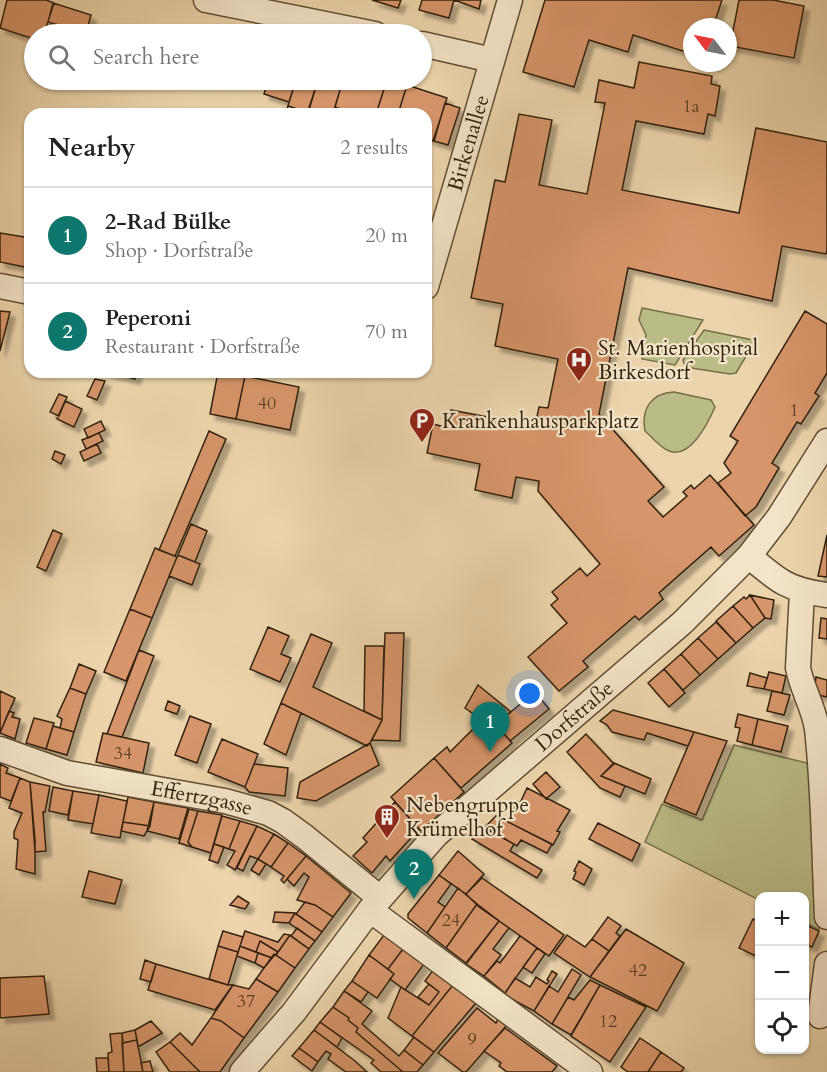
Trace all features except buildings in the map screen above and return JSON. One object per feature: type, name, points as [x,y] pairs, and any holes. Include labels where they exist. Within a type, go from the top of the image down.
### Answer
[{"type":"street","points":[[206,0],[325,24]]},
{"type":"street","name":"Birkenallee","points":[[432,266],[510,0]]},
{"type":"street","points":[[432,46],[492,60]]},
{"type":"street","points":[[0,286],[24,291]]},
{"type":"street","name":"Dorfstraße","points":[[242,1072],[294,1012],[375,904],[436,835],[682,623],[749,556],[779,517],[827,441]]},
{"type":"street","points":[[749,556],[778,581],[802,592],[827,595]]},
{"type":"street","points":[[802,592],[798,668],[816,728],[821,780],[827,917]]},
{"type":"street","name":"Effertzgasse","points":[[0,749],[67,773],[225,801],[268,813],[291,826],[375,904],[590,1072]]},
{"type":"street","points":[[820,1016],[827,964]]},
{"type":"green space","points":[[642,308],[703,320],[675,365],[642,359],[646,335],[639,320]]},
{"type":"green space","points":[[704,330],[753,340],[754,343],[736,373],[685,367],[683,360]]},
{"type":"green space","points":[[674,392],[711,400],[715,407],[697,439],[683,451],[675,452],[661,446],[645,431],[644,423],[649,404],[659,395]]},
{"type":"green space","points":[[734,745],[811,764],[819,930],[809,924],[809,892],[755,892],[755,898],[645,842],[662,804],[702,820]]},
{"type":"place","name":"St. Marienhospital Birkesdorf","points":[[579,383]]},
{"type":"place","name":"Krankenhausparkplatz","points":[[422,444]]},
{"type":"place","name":"2-Rad Bülke","points":[[490,752]]},
{"type":"place","name":"Nebengruppe Krümelhof","points":[[387,840]]},
{"type":"place","name":"Peperoni","points":[[414,899]]}]
